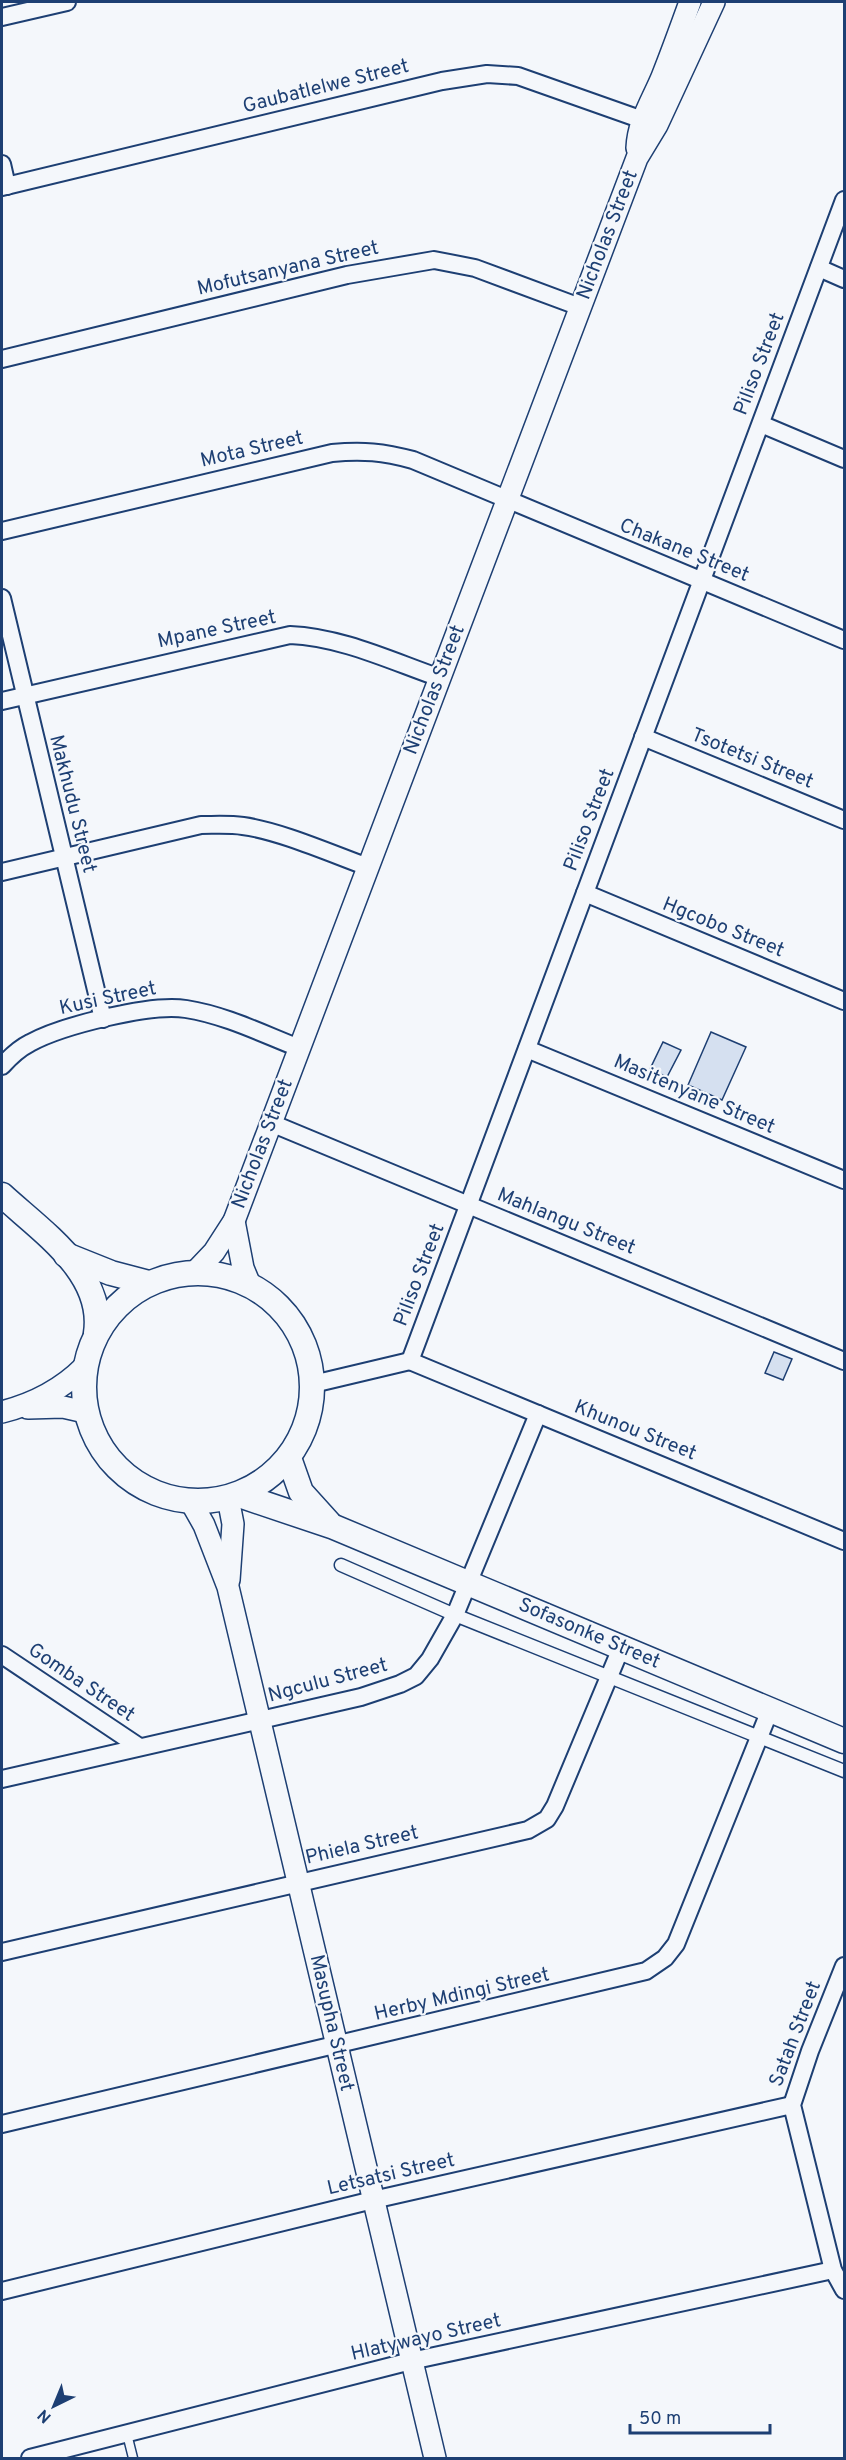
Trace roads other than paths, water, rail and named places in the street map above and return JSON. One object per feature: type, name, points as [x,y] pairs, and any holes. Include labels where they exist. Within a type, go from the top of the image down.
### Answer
[{"type":"main road","points":[[2,1195],[66,1255],[93,1294],[97,1306],[96,1333]]},
{"type":"main road","points":[[66,1255],[111,1273],[148,1283]]},
{"type":"main road","name":"Sofasonke Street","points":[[195,1272],[224,1275],[250,1285],[276,1303],[295,1326],[308,1354],[313,1384],[310,1412],[301,1439],[289,1458],[264,1482],[234,1497],[191,1502],[155,1494],[123,1475],[99,1447],[86,1412],[83,1389],[84,1367],[96,1333],[110,1313],[128,1296],[148,1283],[171,1275],[195,1272]]},
{"type":"main road","name":"Sofasonke Street","points":[[289,1458],[301,1492],[322,1517],[334,1527]]},
{"type":"main road","name":"Sofasonke Street","points":[[234,1497],[334,1527],[844,1741]]},
{"type":"street","points":[[2,17],[67,2]]},
{"type":"street","name":"Nicholas Street","points":[[195,1272],[214,1252],[234,1221],[637,158],[650,123],[661,78],[690,2]]},
{"type":"street","name":"Nicholas Street","points":[[650,123],[714,2]]},
{"type":"street","name":"Gaubatlelwe Street","points":[[4,187],[442,81],[479,75],[518,76],[650,123]]},
{"type":"street","points":[[2,164],[4,187]]},
{"type":"street","name":"Piliso Street","points":[[410,1361],[844,200]]},
{"type":"street","name":"Mofutsanyana Street","points":[[2,359],[347,276],[434,260],[475,268],[580,307]]},
{"type":"street","points":[[819,268],[844,279]]},
{"type":"street","points":[[761,424],[844,459]]},
{"type":"street","name":"Mota Street","points":[[2,531],[332,453],[364,450],[385,452],[413,460],[507,501]]},
{"type":"street","name":"Chakane Street","points":[[507,501],[844,640]]},
{"type":"street","name":"Makhudu Street","points":[[2,598],[103,1019]]},
{"type":"street","name":"Mpane Street","points":[[2,701],[290,635],[336,642],[440,678]]},
{"type":"street","name":"Tsotetsi Street","points":[[643,738],[844,820]]},
{"type":"street","points":[[2,872],[201,825],[244,826],[267,831],[368,867]]},
{"type":"street","name":"Hgcobo Street","points":[[585,893],[844,1001]]},
{"type":"street","name":"Kusi Street","points":[[2,1066],[29,1043],[51,1033],[103,1019],[165,1007],[204,1012],[299,1048]]},
{"type":"street","name":"Masitenyane Street","points":[[527,1048],[844,1180]]},
{"type":"street","name":"Mahlangu Street","points":[[271,1123],[844,1360]]},
{"type":"street","name":"Nicholas Street","points":[[234,1221],[243,1268],[250,1285]]},
{"type":"street","points":[[313,1384],[410,1361]]},
{"type":"street","name":"Khunou Street","points":[[410,1361],[844,1541]]},
{"type":"street","points":[[8,1410],[64,1385],[84,1367]]},
{"type":"street","points":[[8,1410],[63,1407],[86,1412]]},
{"type":"street","name":"Ngculu Street","points":[[2,1779],[138,1746],[361,1697],[416,1676],[430,1659],[455,1615],[538,1414]]},
{"type":"street","name":"Masupha Street","points":[[228,1587],[234,1497]]},
{"type":"street","name":"Masupha Street","points":[[191,1502],[204,1525],[228,1587],[435,2458]]},
{"type":"street","points":[[341,1565],[455,1615],[844,1772]]},
{"type":"street","name":"Phiela Street","points":[[2,1952],[528,1830],[539,1825],[555,1806],[621,1648]]},
{"type":"street","name":"Gomba Street","points":[[2,1655],[138,1746]]},
{"type":"street","name":"Herby Mdingi Street","points":[[2,2124],[636,1975],[655,1966],[676,1944],[770,1710]]},
{"type":"street","name":"Satah Street","points":[[844,1966],[810,2051],[792,2105],[833,2271],[844,2290]]},
{"type":"street","name":"Letsatsi Street","points":[[2,2291],[373,2200],[792,2105]]},
{"type":"street","name":"Hlatywayo Street","points":[[30,2458],[411,2361],[833,2271]]},
{"type":"lane","points":[[127,2434],[133,2458]]}]
